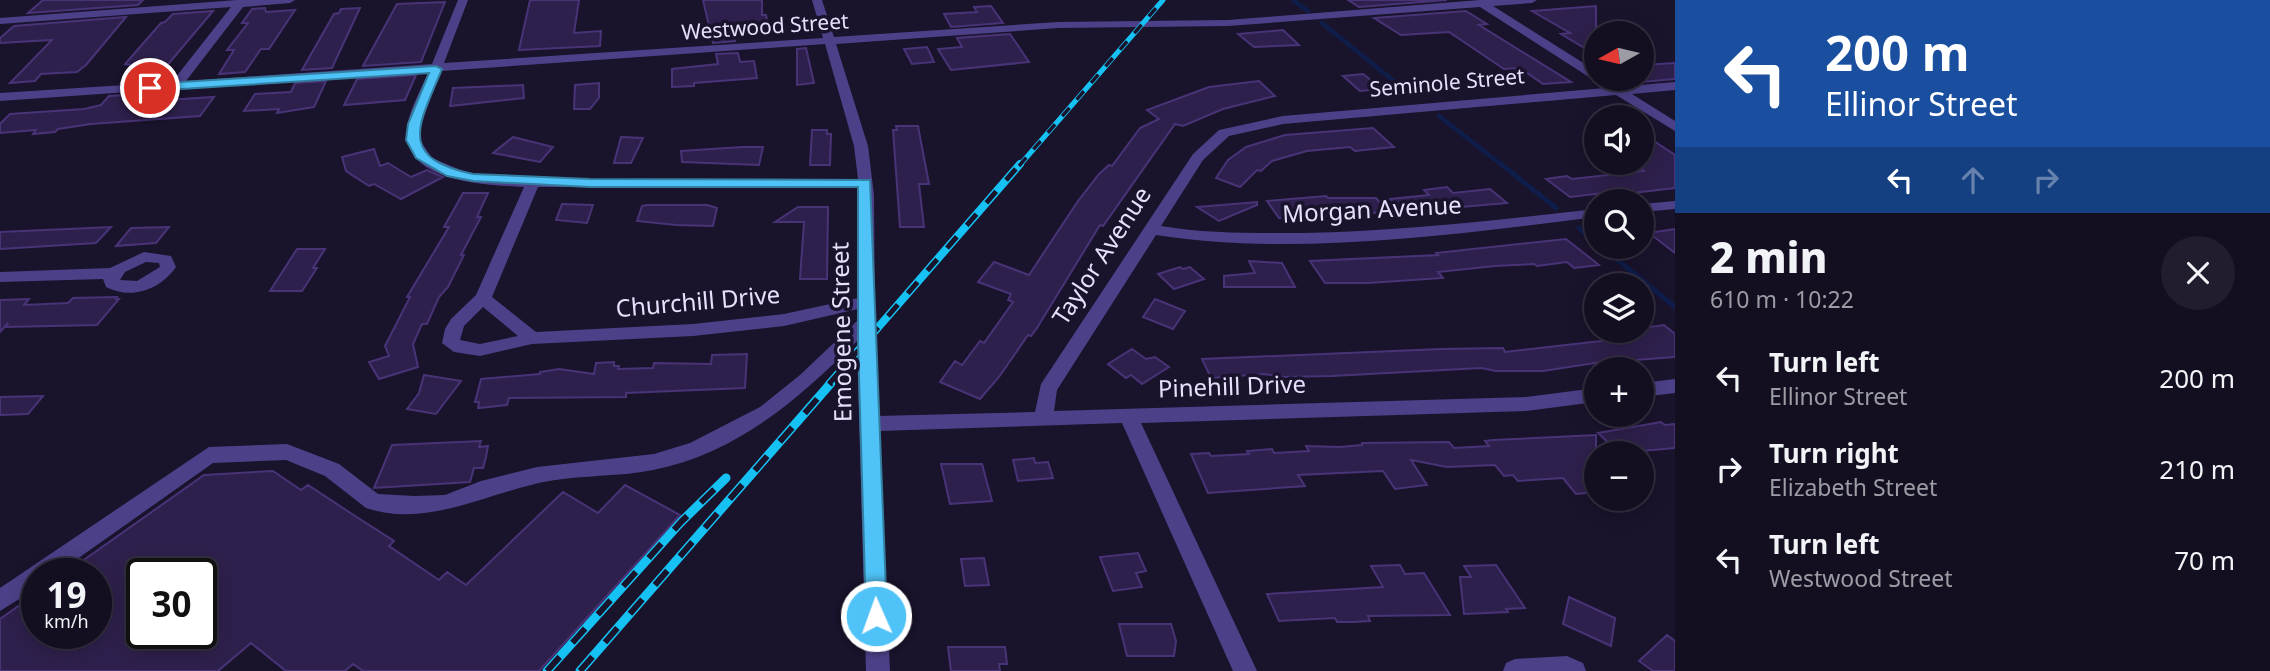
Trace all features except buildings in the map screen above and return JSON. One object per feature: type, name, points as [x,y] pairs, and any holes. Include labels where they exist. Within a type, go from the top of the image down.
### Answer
[{"type":"street","points":[[0,21],[290,0]]},
{"type":"street","points":[[463,0],[414,124],[412,140],[420,155],[451,173],[533,182],[865,183]]},
{"type":"street","name":"Emogene Street","points":[[817,0],[861,146],[865,183],[869,424],[878,671]]},
{"type":"street","name":"Westwood Street","points":[[0,97],[1090,23],[1228,23],[1532,0]]},
{"type":"street","points":[[175,86],[241,2]]},
{"type":"street","points":[[1479,2],[1584,69]]},
{"type":"street","name":"Seminole Street","points":[[1654,88],[1675,86]]},
{"type":"street","points":[[1619,91],[1675,127]]},
{"type":"street","name":"Seminole Street","points":[[1224,133],[1244,126],[1330,114],[1619,91]]},
{"type":"street","name":"Taylor Avenue","points":[[1044,417],[1048,389],[1198,157],[1224,133]]},
{"type":"street","name":"Churchill Drive","points":[[533,182],[483,298],[457,321],[450,332],[451,343],[459,349],[474,351],[532,338],[693,330],[867,311]]},
{"type":"street","points":[[1654,207],[1675,205]]},
{"type":"street","name":"Morgan Avenue","points":[[1150,229],[1193,237],[1237,239],[1359,235],[1472,228],[1584,214]]},
{"type":"street","points":[[0,276],[114,273]]},
{"type":"street","points":[[483,298],[532,338]]},
{"type":"street","points":[[62,558],[209,455],[286,452],[332,470],[373,502],[414,505],[446,503],[481,489],[537,475],[654,462],[729,435],[767,412],[807,380],[867,311]]},
{"type":"street","points":[[1654,389],[1675,386]]},
{"type":"street","name":"Pinehill Drive","points":[[869,424],[1526,404],[1584,397]]},
{"type":"street","points":[[1128,415],[1245,671]]},
{"type":"street","points":[[0,601],[21,587]]},
{"type":"street","points":[[1515,671],[1567,668],[1574,671]]},
{"type":"waterway","points":[[1293,0],[1308,11]]},
{"type":"waterway","points":[[1322,23],[1411,95]]},
{"type":"waterway","points":[[1439,116],[1503,166]]},
{"type":"waterway","points":[[1501,164],[1556,208]]},
{"type":"waterway","points":[[1579,228],[1584,232]]},
{"type":"waterway","points":[[1617,259],[1675,307]]},
{"type":"railway","points":[[1019,166],[1163,0]]},
{"type":"railway","points":[[829,384],[1020,164]]},
{"type":"railway","points":[[580,671],[831,383]]},
{"type":"railway","points":[[547,671],[681,522],[726,478]]},
{"type":"route","points":[[150,88],[436,69],[414,124],[412,140],[420,155],[451,173],[533,182],[865,183],[866,342],[876,616]]}]
